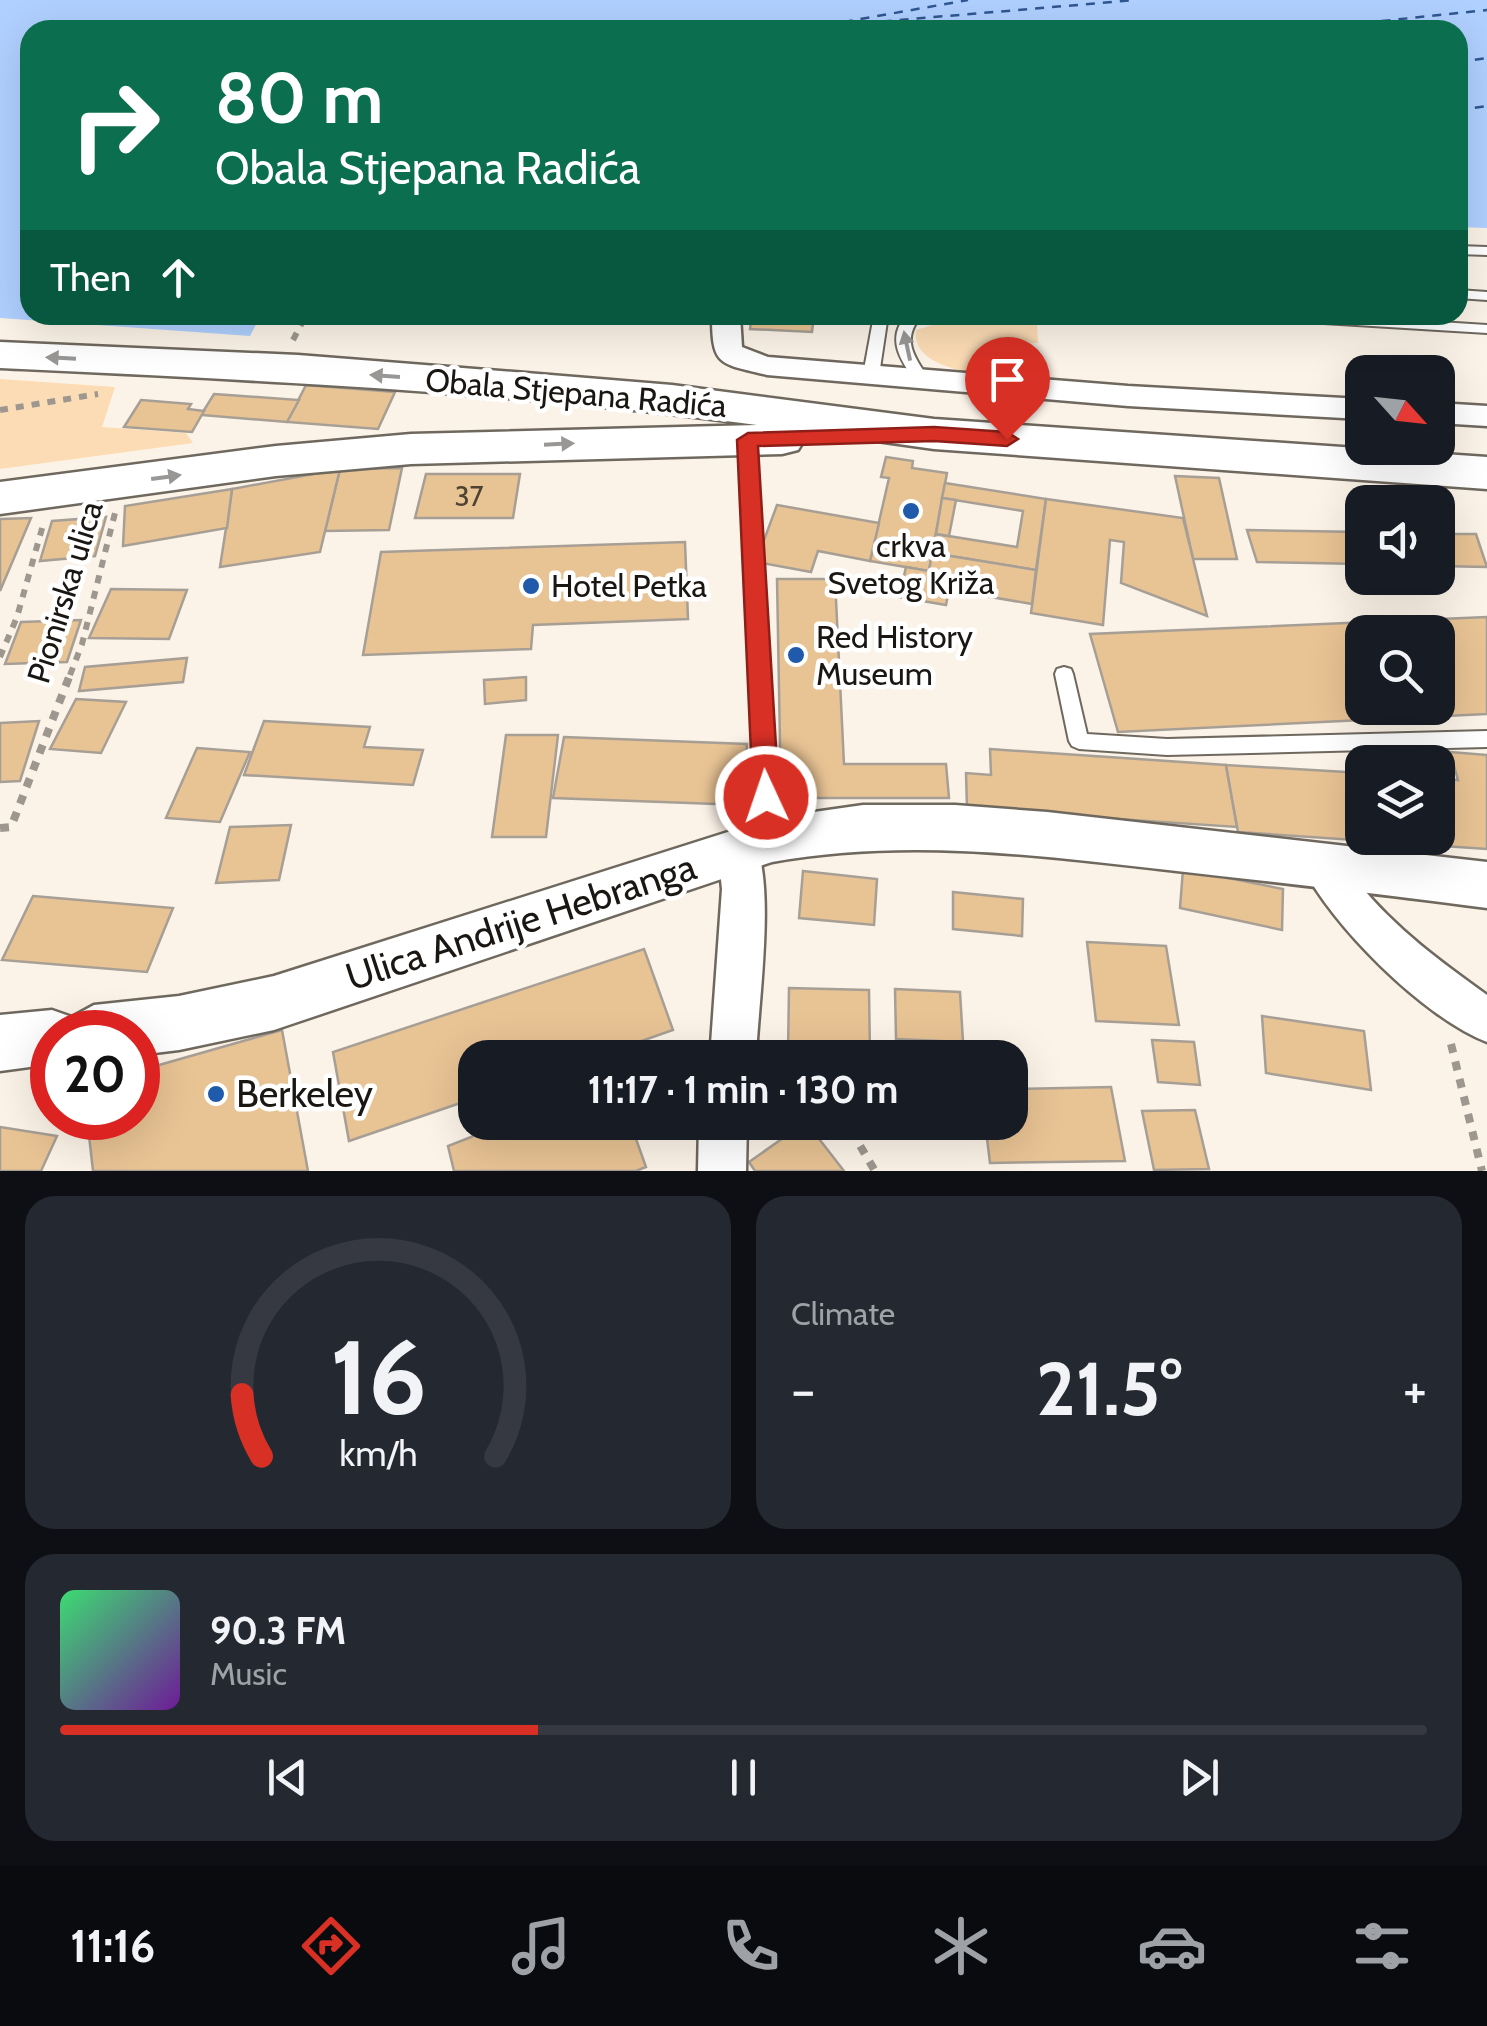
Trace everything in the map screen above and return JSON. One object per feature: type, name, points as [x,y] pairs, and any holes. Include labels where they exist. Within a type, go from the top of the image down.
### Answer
[{"type":"main road","name":"Obala Stjepana Radića","points":[[0,356],[298,369],[672,399],[934,434]]},
{"type":"main road","points":[[495,447],[510,430],[515,412],[514,386]]},
{"type":"main road","name":"Obala Stjepana Radića","points":[[0,498],[411,449],[934,434]]},
{"type":"main road","points":[[934,434],[1487,473]]},
{"type":"street","points":[[725,325],[724,344],[735,357],[767,366],[1345,408]]},
{"type":"street","points":[[1455,414],[1487,416]]},
{"type":"street","name":"Ulica Andrije Hebranga","points":[[160,1025],[274,1002],[739,852],[822,829],[998,829],[1487,885]]},
{"type":"street","points":[[734,1040],[743,890],[739,852]]},
{"type":"street","points":[[1322,864],[1338,892],[1367,926],[1437,985],[1487,1020]]},
{"type":"street","points":[[0,1043],[30,1040]]},
{"type":"street","points":[[722,1171],[723,1140]]},
{"type":"lane","points":[[871,375],[878,325]]},
{"type":"lane","points":[[906,325],[903,343],[921,378]]},
{"type":"lane","points":[[1422,325],[1487,329]]},
{"type":"lane","points":[[748,440],[766,797]]},
{"type":"lane","points":[[1064,674],[1079,741],[1166,747],[1487,739]]},
{"type":"path","points":[[0,410],[115,392]]},
{"type":"path","name":"Pionirska ulica","points":[[0,828],[11,827],[82,644],[123,483]]},
{"type":"path","points":[[0,657],[56,492]]},
{"type":"path","points":[[1437,985],[1482,1171]]},
{"type":"path","points":[[857,1140],[875,1171]]},
{"type":"shaded area","points":[[933,325],[1037,325],[1038,343],[1015,342],[1015,359],[1041,361],[1044,380],[965,372],[945,366],[918,346],[916,330]]},
{"type":"shaded area","points":[[0,379],[115,387],[102,427],[186,433],[193,443],[0,469]]},
{"type":"water","points":[[0,0],[1487,0],[1487,228],[1468,227],[1468,20],[20,20],[20,319],[0,318]]},
{"type":"water","points":[[97,325],[256,325],[250,336]]},
{"type":"building","points":[[751,325],[813,325],[812,332],[750,329]]},
{"type":"building","points":[[306,385],[395,392],[378,429],[287,422]]},
{"type":"building","points":[[214,394],[299,400],[287,422],[201,415]]},
{"type":"building","points":[[141,400],[191,404],[188,409],[204,411],[192,432],[124,427]]},
{"type":"building","name":"crkva Svetog Križa","points":[[886,457],[913,461],[912,468],[947,473],[929,571],[870,561],[889,478],[881,477]]},
{"type":"building","points":[[402,468],[389,530],[325,531],[340,469]]},
{"type":"building","points":[[340,469],[320,552],[220,567],[232,489]]},
{"type":"building","points":[[426,474],[520,474],[513,518],[415,518]]},
{"type":"building","points":[[1175,476],[1219,478],[1237,559],[1193,559]]},
{"type":"building","points":[[945,483],[1046,499],[1036,570],[932,553],[936,534],[1017,547],[1023,511],[942,498]]},
{"type":"building","points":[[232,489],[227,528],[123,546],[125,506]]},
{"type":"building","points":[[942,498],[956,500],[949,536],[936,534]]},
{"type":"building","points":[[1046,499],[1183,518],[1207,616],[1121,583],[1124,542],[1110,540],[1103,625],[1031,613]]},
{"type":"building","points":[[777,505],[879,523],[870,561],[818,551],[811,572],[756,562]]},
{"type":"building","points":[[106,517],[95,556],[40,561],[52,521]]},
{"type":"building","points":[[31,518],[0,591],[0,519]]},
{"type":"building","points":[[1247,530],[1345,532],[1345,564],[1257,562]]},
{"type":"building","points":[[1455,534],[1476,534],[1487,567],[1455,566]]},
{"type":"building","name":"Hotel Petka","points":[[685,542],[688,619],[533,625],[531,649],[363,655],[381,552]]},
{"type":"building","points":[[932,553],[1036,570],[1032,604],[949,590],[946,605],[899,597],[906,567],[929,571]]},
{"type":"building","points":[[777,579],[835,579],[844,764],[946,764],[949,798],[781,798]]},
{"type":"building","points":[[111,589],[187,590],[169,639],[89,638]]},
{"type":"building","points":[[1487,617],[1487,714],[1455,716],[1455,618]]},
{"type":"building","points":[[81,620],[67,662],[5,664],[21,622]]},
{"type":"building","points":[[1345,623],[1345,721],[1118,732],[1090,634]]},
{"type":"building","points":[[187,658],[183,682],[79,691],[85,667]]},
{"type":"building","points":[[526,677],[526,700],[485,704],[484,680]]},
{"type":"building","points":[[76,699],[126,702],[101,753],[50,749]]},
{"type":"building","points":[[39,721],[20,781],[0,782],[0,723]]},
{"type":"building","points":[[264,721],[370,727],[364,747],[423,750],[413,785],[244,775]]},
{"type":"building","points":[[506,735],[558,735],[546,837],[492,837]]},
{"type":"building","points":[[564,737],[747,744],[743,805],[553,798]]},
{"type":"building","points":[[197,748],[250,752],[220,822],[166,818]]},
{"type":"building","points":[[990,749],[1226,765],[1237,827],[967,809],[966,773],[991,775]]},
{"type":"building","points":[[1455,752],[1487,755],[1487,849],[1455,847],[1455,780],[1458,780]]},
{"type":"building","points":[[1226,765],[1345,772],[1345,839],[1238,832]]},
{"type":"building","points":[[291,825],[279,880],[216,883],[230,827]]},
{"type":"building","points":[[1183,869],[1283,889],[1282,930],[1180,908]]},
{"type":"building","points":[[803,871],[877,879],[874,925],[799,918]]},
{"type":"building","points":[[953,892],[1023,899],[1022,936],[953,929]]},
{"type":"building","points":[[33,896],[173,908],[147,972],[2,960]]},
{"type":"building","points":[[1087,942],[1166,946],[1179,1025],[1096,1021]]},
{"type":"building","points":[[644,949],[673,1030],[644,1040],[458,1040],[458,1104],[349,1141],[333,1052]]},
{"type":"building","points":[[789,988],[869,990],[870,1040],[788,1040]]},
{"type":"building","points":[[895,989],[960,992],[963,1040],[896,1039]]},
{"type":"building","points":[[1262,1016],[1364,1031],[1371,1090],[1266,1073]]},
{"type":"building","name":"Berkeley","points":[[282,1030],[308,1171],[93,1171],[89,1140],[160,1140],[160,1065]]},
{"type":"building","points":[[1152,1040],[1194,1042],[1200,1085],[1158,1082]]},
{"type":"building","points":[[1111,1087],[1125,1161],[990,1163],[987,1140],[1028,1140],[1028,1089]]},
{"type":"building","points":[[1195,1110],[1209,1169],[1154,1170],[1142,1111]]},
{"type":"building","points":[[0,1127],[30,1132],[30,1140],[55,1140],[41,1171],[0,1171]]},
{"type":"building","points":[[463,1140],[636,1140],[646,1167],[636,1171],[454,1171],[448,1146]]},
{"type":"building","points":[[780,1140],[820,1140],[844,1171],[755,1171],[749,1162]]},
{"type":"ferry route","points":[[855,20],[968,0]]},
{"type":"ferry route","points":[[899,20],[1136,0]]},
{"type":"ferry route","points":[[1392,20],[1487,10]]},
{"type":"ferry route","points":[[1468,61],[1487,58]]},
{"type":"ferry route","points":[[1468,109],[1487,106]]},
{"type":"place","name":"crkva Svetog Križa","points":[[911,511]]},
{"type":"place","name":"Hotel Petka","points":[[531,586]]},
{"type":"place","name":"Red History Museum","points":[[796,655]]},
{"type":"place","name":"Berkeley","points":[[216,1094]]},
{"type":"route","points":[[766,797],[748,440],[934,434],[1007,439]]}]
